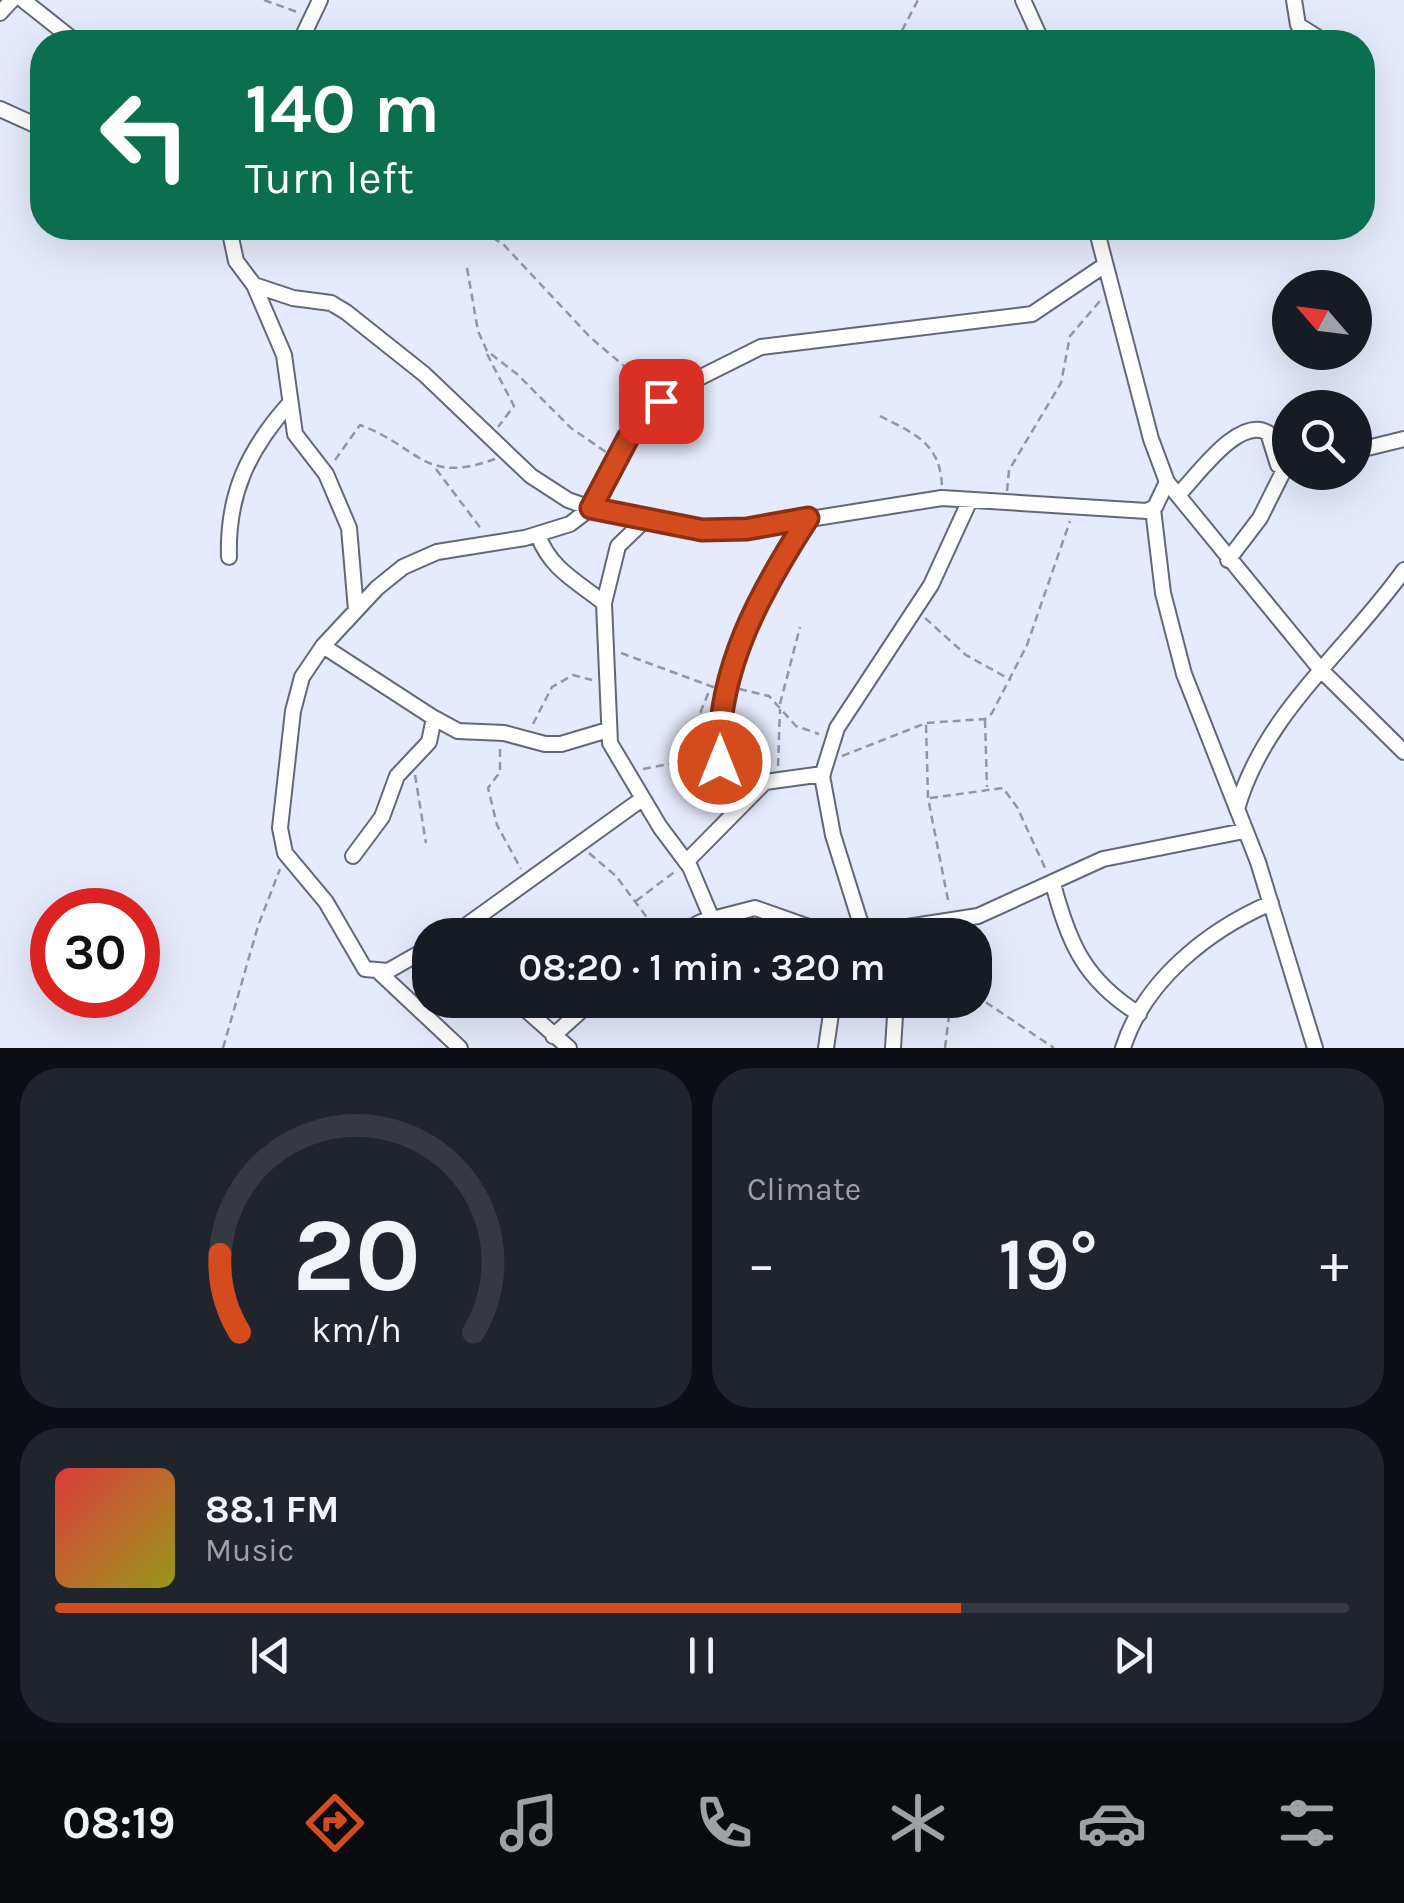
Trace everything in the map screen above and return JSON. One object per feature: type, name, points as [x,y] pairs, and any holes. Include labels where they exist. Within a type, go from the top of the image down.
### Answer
[{"type":"street","points":[[0,13],[12,0]]},
{"type":"street","points":[[23,0],[61,30]]},
{"type":"street","points":[[306,30],[320,0]]},
{"type":"street","points":[[1022,0],[1036,30]]},
{"type":"street","points":[[1294,0],[1298,26],[1305,30]]},
{"type":"street","points":[[0,109],[30,123]]},
{"type":"street","points":[[232,240],[236,261],[254,286],[284,355],[295,434],[326,474],[352,541],[356,610]]},
{"type":"street","points":[[1099,240],[1150,439],[1167,482],[1320,670],[1404,752]]},
{"type":"street","points":[[460,1048],[380,972],[360,965],[326,902],[285,853],[280,828],[293,711],[302,677],[323,646],[403,568],[436,552],[538,535],[570,524],[591,508],[616,459],[661,401],[761,346],[1032,314],[1105,265]]},
{"type":"street","points":[[254,286],[292,298],[331,302],[424,374],[546,488],[591,508],[702,530],[747,529],[942,498],[1153,509]]},
{"type":"street","points":[[229,557],[232,504],[248,456],[288,404]]},
{"type":"street","points":[[1178,496],[1237,434],[1250,429],[1268,433],[1272,447]]},
{"type":"street","points":[[1372,446],[1404,439]]},
{"type":"street","points":[[1167,482],[1153,509],[1173,635],[1203,728],[1271,903],[1315,1048]]},
{"type":"street","points":[[1228,560],[1276,490]]},
{"type":"street","points":[[859,918],[833,835],[825,768],[835,732],[916,610],[970,500]]},
{"type":"street","points":[[647,518],[618,546],[604,603],[608,730],[624,772],[686,862],[712,918]]},
{"type":"street","points":[[733,813],[720,762],[718,688],[808,518]]},
{"type":"street","points":[[538,535],[544,552],[566,576],[604,603]]},
{"type":"street","points":[[1236,809],[1253,763],[1320,670],[1404,570]]},
{"type":"street","points":[[323,646],[458,730],[561,744],[608,730]]},
{"type":"street","points":[[353,856],[382,817],[397,776],[433,734],[434,718]]},
{"type":"street","points":[[686,862],[765,782],[825,768]]},
{"type":"street","points":[[478,918],[578,841],[642,799]]},
{"type":"street","points":[[964,918],[1003,908],[1103,859],[1244,831]]},
{"type":"street","points":[[1052,884],[1075,953],[1115,996],[1139,1014]]},
{"type":"street","points":[[1122,1048],[1139,1014],[1204,939],[1271,903]]},
{"type":"street","points":[[716,918],[755,908],[783,918]]},
{"type":"street","points":[[380,972],[412,956]]},
{"type":"street","points":[[534,1018],[568,1048]]},
{"type":"street","points":[[553,1036],[573,1018]]},
{"type":"street","points":[[826,1048],[830,1018]]},
{"type":"street","points":[[892,1048],[894,1018]]},
{"type":"path","points":[[264,0],[312,18]]},
{"type":"path","points":[[902,30],[918,0]]},
{"type":"path","points":[[496,240],[590,337],[634,370],[661,401]]},
{"type":"path","points":[[467,268],[492,372],[514,406],[490,436]]},
{"type":"path","points":[[1008,502],[1009,470],[1061,383],[1070,336],[1084,314],[1113,290]]},
{"type":"path","points":[[486,350],[571,428],[616,459]]},
{"type":"path","points":[[880,416],[930,444],[941,470],[942,498]]},
{"type":"path","points":[[326,474],[360,425],[435,468],[490,543]]},
{"type":"path","points":[[435,468],[465,468],[509,454]]},
{"type":"path","points":[[988,788],[985,718],[1012,680],[1036,623],[1075,504]]},
{"type":"path","points":[[916,610],[966,654],[1012,680]]},
{"type":"path","points":[[779,777],[780,706],[800,627]]},
{"type":"path","points":[[608,649],[718,688],[769,696],[805,732],[835,732]]},
{"type":"path","points":[[525,739],[552,687],[566,676],[609,686]]},
{"type":"path","points":[[624,772],[680,762],[718,688]]},
{"type":"path","points":[[825,768],[926,723],[985,718]]},
{"type":"path","points":[[926,723],[928,798],[951,918]]},
{"type":"path","points":[[500,734],[500,772],[488,788],[497,826],[527,879]]},
{"type":"path","points":[[413,760],[426,843]]},
{"type":"path","points":[[928,798],[1003,788],[1017,807],[1052,884]]},
{"type":"path","points":[[578,841],[616,876],[647,918]]},
{"type":"path","points":[[223,1048],[258,926],[285,853]]},
{"type":"path","points":[[635,902],[686,862]]},
{"type":"path","points":[[992,1006],[1054,1048]]},
{"type":"path","points":[[945,1048],[949,1018]]},
{"type":"route","points":[[661,401],[628,438],[591,508],[702,530],[747,529],[808,518],[785,554],[727,678],[720,762]]}]
